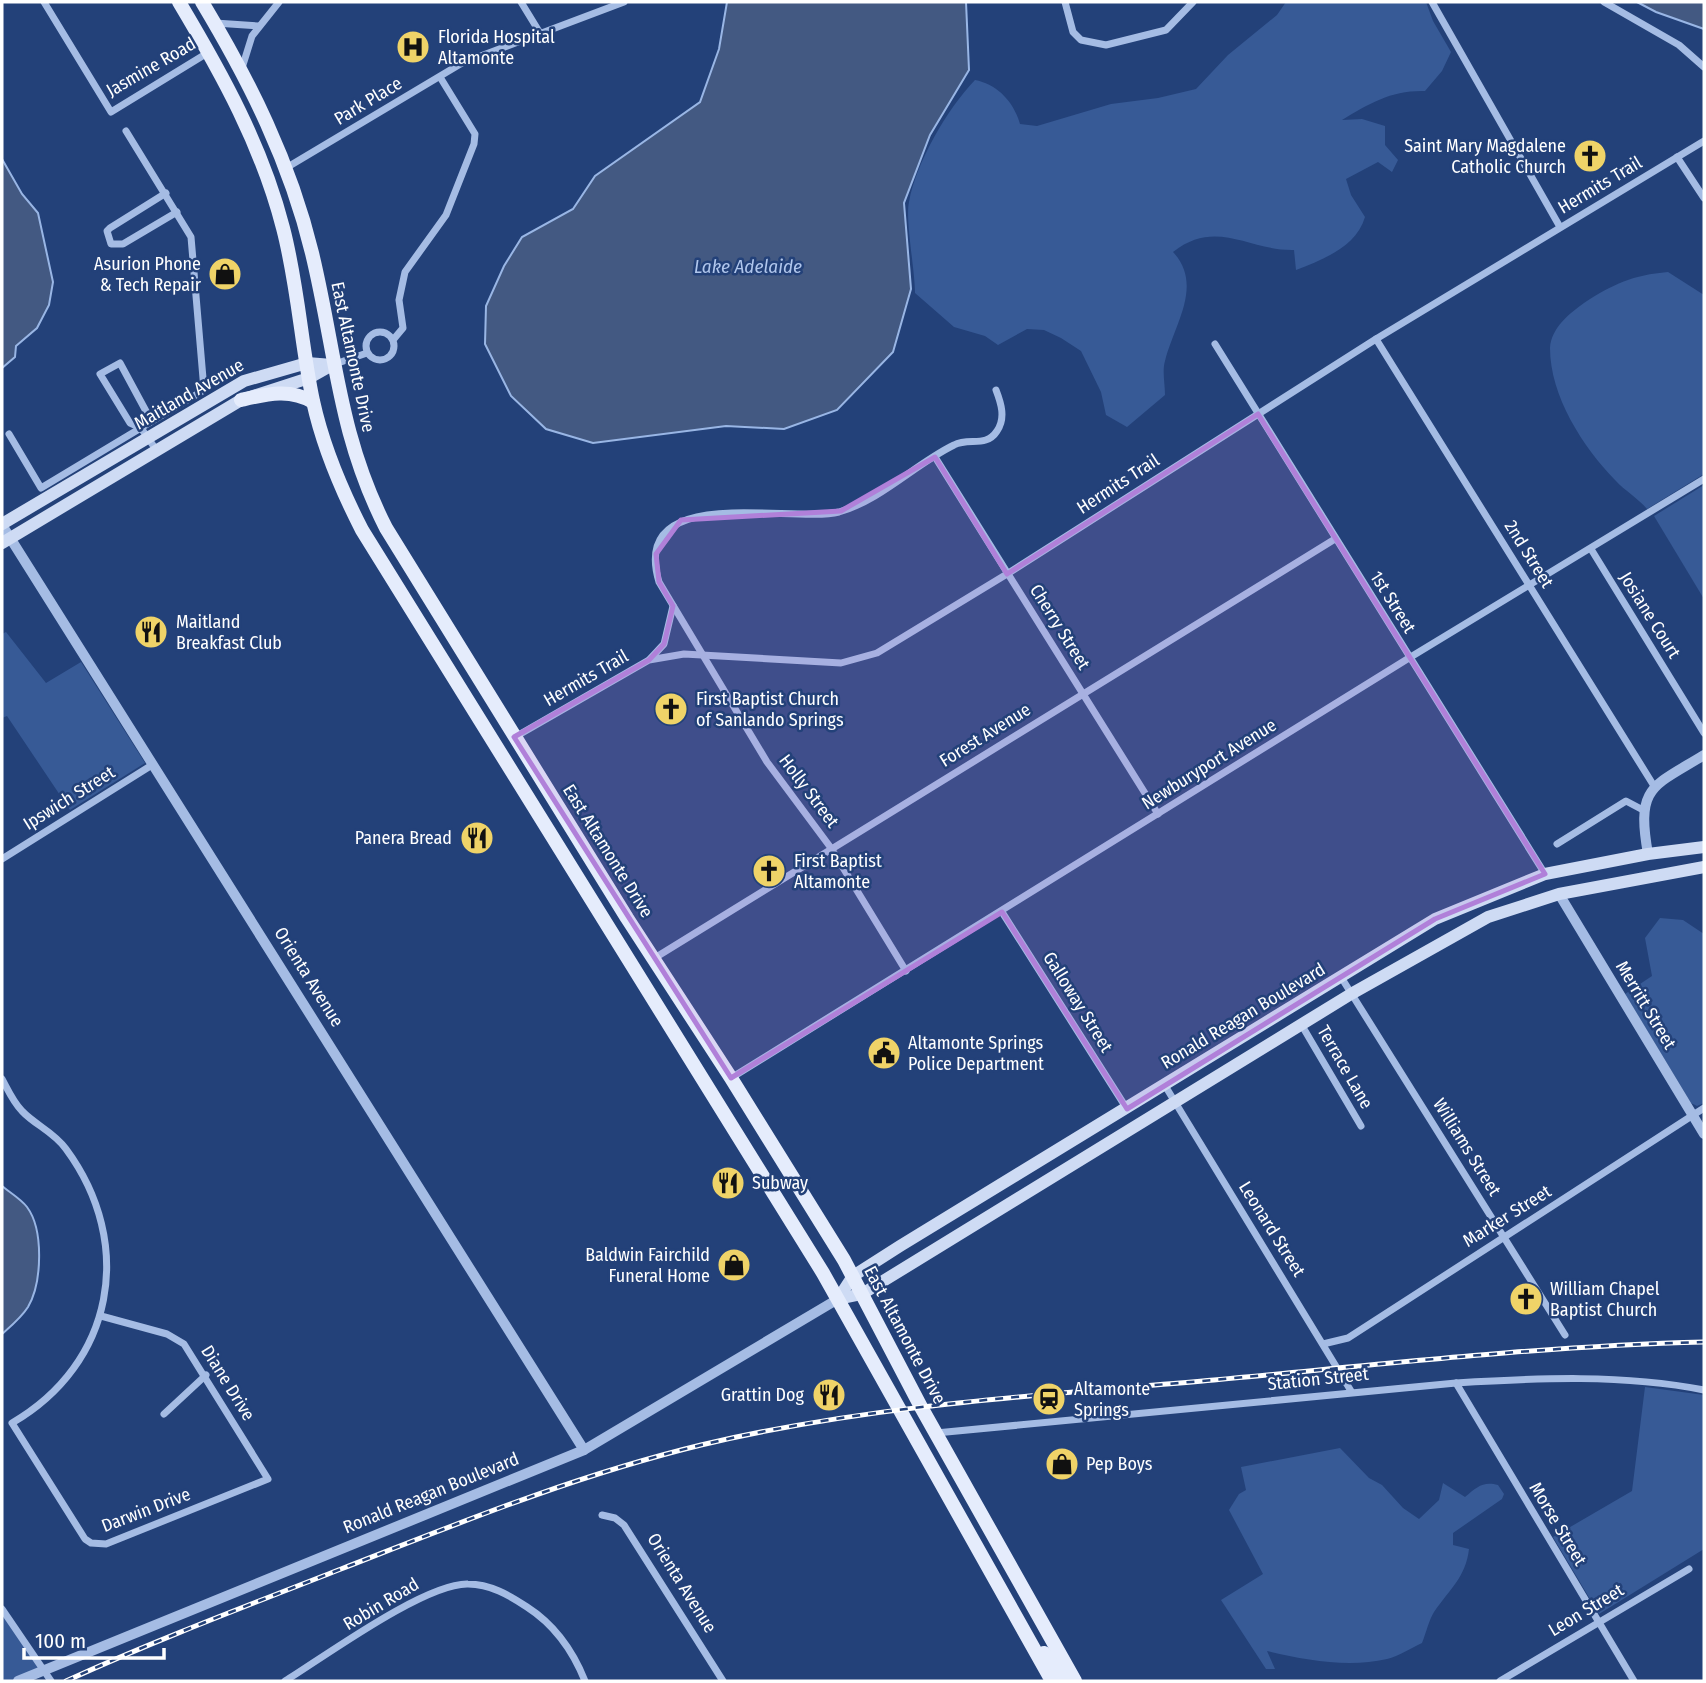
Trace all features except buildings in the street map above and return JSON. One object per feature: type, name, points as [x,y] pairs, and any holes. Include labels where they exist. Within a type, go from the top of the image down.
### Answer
[{"type":"main road","points":[[179,2],[209,52],[256,146],[266,174],[290,256],[313,402],[341,487],[362,530],[838,1299],[961,1523],[1052,1681]]},
{"type":"main road","name":"East Altamonte Drive","points":[[202,2],[242,69],[296,196],[318,281],[346,427],[372,499],[394,542],[627,918],[732,1078],[853,1276],[935,1433],[1075,1681]]},
{"type":"main road","points":[[256,146],[267,158],[286,168]]},
{"type":"main road","points":[[266,174],[296,196]]},
{"type":"main road","name":"Maitland Avenue","points":[[2,524],[145,433],[244,381],[332,365]]},
{"type":"main road","name":"Maitland Avenue","points":[[6,540],[241,400],[308,370]]},
{"type":"main road","points":[[241,400],[269,393],[286,393],[300,394],[313,402]]},
{"type":"main road","points":[[410,608],[422,605],[437,612]]},
{"type":"main road","points":[[485,728],[514,737]]},
{"type":"main road","points":[[496,746],[514,750],[527,758]]},
{"type":"main road","name":"Ronald Reagan Boulevard","points":[[838,1299],[853,1276],[1435,919],[1545,874],[1648,854],[1704,847]]},
{"type":"main road","name":"Ronald Reagan Boulevard","points":[[838,1299],[862,1294],[1351,993],[1488,917],[1559,894],[1704,867]]},
{"type":"main road","points":[[1545,874],[1559,894]]},
{"type":"main road","points":[[595,906],[607,907],[627,918]]},
{"type":"main road","points":[[698,1072],[713,1079],[732,1078]]},
{"type":"main road","points":[[961,1523],[992,1535]]},
{"type":"main road","points":[[984,1562],[1016,1576]]},
{"type":"main road","points":[[1036,1651],[1052,1660],[1064,1681]]},
{"type":"street","name":"Jasmine Road","points":[[44,2],[111,112],[209,52]]},
{"type":"street","points":[[242,69],[248,45],[258,26],[279,2]]},
{"type":"street","points":[[521,2],[540,33]]},
{"type":"street","name":"Park Place","points":[[286,168],[483,54],[624,2]]},
{"type":"street","points":[[1065,2],[1073,32],[1081,40],[1106,45],[1166,30],[1194,2]]},
{"type":"street","points":[[1432,2],[1560,227]]},
{"type":"street","points":[[1604,2],[1679,45],[1704,67]]},
{"type":"street","points":[[215,23],[258,26]]},
{"type":"street","points":[[393,340],[403,328],[399,300],[405,272],[446,215],[474,144],[475,134],[440,77]]},
{"type":"street","points":[[9,434],[41,488],[145,433],[204,390],[191,237],[126,131]]},
{"type":"street","name":"Hermits Trail","points":[[514,737],[649,660],[670,655],[841,663],[862,659],[1007,574],[1376,339],[1704,141]]},
{"type":"street","points":[[1677,158],[1704,198]]},
{"type":"street","points":[[166,193],[110,228],[107,231],[111,244],[124,244],[177,212]]},
{"type":"street","points":[[384,332],[393,340],[394,351],[387,359],[376,360],[367,353],[366,342],[373,333],[384,332]]},
{"type":"street","name":"2nd Street","points":[[1376,339],[1654,786]]},
{"type":"street","name":"1st Street","points":[[1215,344],[1545,874]]},
{"type":"street","points":[[332,365],[367,353]]},
{"type":"street","points":[[145,433],[147,414],[120,363],[100,374],[130,423],[145,433],[157,451]]},
{"type":"street","points":[[935,457],[965,441],[980,442],[989,439],[998,430],[1002,417],[996,390]]},
{"type":"street","name":"Holly Street","points":[[906,971],[831,848],[767,762],[673,606],[659,582],[656,554],[670,529],[688,518],[749,513],[819,516],[841,511],[935,457]]},
{"type":"street","name":"Cherry Street","points":[[935,457],[1157,814]]},
{"type":"street","name":"Newburyport Avenue","points":[[732,1078],[1409,658],[1704,480]]},
{"type":"street","name":"Orienta Avenue","points":[[2,524],[6,540],[152,765],[584,1450]]},
{"type":"street","name":"Forest Avenue","points":[[653,959],[1335,539]]},
{"type":"street","name":"Josiane Court","points":[[1591,549],[1704,733]]},
{"type":"street","points":[[649,660],[664,644],[673,606]]},
{"type":"street","points":[[1648,854],[1643,810],[1654,786],[1704,755]]},
{"type":"street","name":"Ipswich Street","points":[[2,859],[152,765]]},
{"type":"street","points":[[1557,844],[1626,801],[1643,810]]},
{"type":"street","name":"Merritt Street","points":[[1559,894],[1704,1134]]},
{"type":"street","name":"Galloway Street","points":[[1002,912],[1127,1109]]},
{"type":"street","name":"Williams Street","points":[[1340,977],[1565,1335]]},
{"type":"street","name":"Terrace Lane","points":[[1301,1024],[1361,1126]]},
{"type":"street","points":[[2,1079],[23,1112],[54,1135],[66,1149],[87,1185],[103,1230],[106,1253],[101,1316]]},
{"type":"street","name":"Leonard Street","points":[[1164,1084],[1352,1391]]},
{"type":"street","name":"Marker Street","points":[[1323,1343],[1348,1338],[1704,1108]]},
{"type":"street","name":"Ronald Reagan Boulevard","points":[[18,1681],[584,1450],[838,1299]]},
{"type":"street","name":"Diane Drive","points":[[101,1316],[178,1339],[206,1375],[268,1479]]},
{"type":"street","name":"Darwin Drive","points":[[101,1316],[90,1343],[64,1381],[49,1398],[12,1423],[91,1543],[106,1544],[268,1479]]},
{"type":"street","points":[[164,1414],[206,1375]]},
{"type":"street","name":"Station Street","points":[[935,1433],[1456,1382],[1551,1379],[1657,1382],[1704,1390]]},
{"type":"street","name":"Morse Street","points":[[1456,1382],[1634,1681]]},
{"type":"street","name":"Orienta Avenue","points":[[602,1516],[615,1518],[624,1525],[723,1681]]},
{"type":"street","name":"Leon Street","points":[[1500,1681],[1597,1621],[1689,1569]]},
{"type":"street","name":"Robin Road","points":[[285,1681],[429,1593],[467,1584],[487,1586],[510,1595],[536,1613],[561,1637],[585,1681]]},
{"type":"street","points":[[2,1609],[51,1681]]},
{"type":"highlighted area","points":[[1258,414],[1545,874],[1435,919],[1127,1109],[1002,912],[731,1078],[514,737],[649,660],[664,644],[673,606],[659,582],[656,554],[681,520],[841,511],[935,457],[1007,574]]},
{"type":"shaded area","points":[[1286,2],[1426,2],[1433,21],[1451,52],[1442,71],[1425,91],[1392,95],[1342,120],[1362,119],[1385,126],[1385,145],[1398,160],[1392,172],[1378,162],[1346,179],[1351,195],[1365,217],[1354,236],[1338,251],[1296,270],[1294,250],[1233,239],[1204,237],[1173,252],[1182,265],[1186,291],[1180,319],[1164,365],[1165,395],[1127,427],[1106,415],[1101,392],[1081,351],[1061,338],[1044,330],[1027,329],[998,345],[985,336],[954,327],[915,293],[908,221],[913,187],[934,137],[975,80],[990,85],[1003,95],[1014,108],[1020,124],[1037,126],[1111,104],[1158,98],[1196,89],[1228,55],[1277,15]]},
{"type":"shaded area","points":[[1668,272],[1704,295],[1704,474],[1647,509],[1603,467],[1570,420],[1551,366],[1550,348],[1554,334],[1567,316],[1584,303],[1624,282],[1644,275]]},
{"type":"shaded area","points":[[1704,485],[1704,599],[1654,516]]},
{"type":"shaded area","points":[[6,632],[46,683],[81,662],[145,763],[70,810],[7,716],[2,718],[2,634]]},
{"type":"shaded area","points":[[1660,918],[1683,920],[1704,934],[1704,1103],[1697,1106],[1691,1103],[1625,994],[1652,976],[1645,938]]},
{"type":"shaded area","points":[[1645,1387],[1704,1395],[1704,1549],[1599,1614],[1553,1537],[1632,1491]]},
{"type":"shaded area","points":[[1340,1448],[1369,1478],[1382,1485],[1403,1508],[1419,1519],[1439,1500],[1443,1483],[1465,1497],[1484,1484],[1498,1485],[1504,1494],[1502,1499],[1453,1533],[1453,1545],[1469,1549],[1467,1559],[1456,1583],[1432,1615],[1422,1643],[1391,1658],[1357,1663],[1311,1660],[1267,1651],[1275,1669],[1266,1669],[1221,1600],[1263,1574],[1229,1510],[1239,1494],[1246,1490],[1241,1467]]},
{"type":"shaded area","points":[[2,1608],[43,1670],[22,1681],[2,1681]]},
{"type":"water","name":"Lake Adelaide","points":[[727,2],[966,2],[969,70],[930,135],[904,203],[911,289],[893,352],[837,410],[784,429],[726,426],[593,443],[546,429],[511,396],[485,344],[486,306],[504,266],[522,237],[573,209],[595,176],[700,102],[719,49]]},
{"type":"water","points":[[1637,2],[1704,2],[1704,29],[1656,12]]},
{"type":"water","points":[[2,159],[22,194],[38,213],[53,282],[49,305],[37,328],[16,346],[15,357],[2,368]]},
{"type":"water","points":[[2,1186],[27,1207],[36,1229],[39,1257],[33,1297],[19,1318],[2,1334]]},
{"type":"railway","points":[[66,1681],[203,1623],[519,1501],[655,1457],[764,1431],[956,1403],[1397,1362],[1704,1342]]},
{"type":"place","name":"Florida Hospital Altamonte","points":[[413,47]]},
{"type":"place","name":"Saint Mary Magdalene Catholic Church","points":[[1590,156]]},
{"type":"place","name":"Asurion Phone & Tech Repair","points":[[225,274]]},
{"type":"place","name":"Maitland Breakfast Club","points":[[151,632]]},
{"type":"place","name":"First Baptist Church of Sanlando Springs","points":[[671,709]]},
{"type":"place","name":"Panera Bread","points":[[477,838]]},
{"type":"place","name":"First Baptist Altamonte","points":[[769,871]]},
{"type":"place","name":"Altamonte Springs Police Department","points":[[884,1053]]},
{"type":"place","name":"Subway","points":[[728,1183]]},
{"type":"place","name":"Baldwin Fairchild Funeral Home","points":[[734,1265]]},
{"type":"place","name":"William Chapel Baptist Church","points":[[1526,1299]]},
{"type":"place","name":"Grattin Dog","points":[[829,1395]]},
{"type":"place","name":"Altamonte Springs","points":[[1049,1399]]},
{"type":"place","name":"Pep Boys","points":[[1062,1464]]}]
